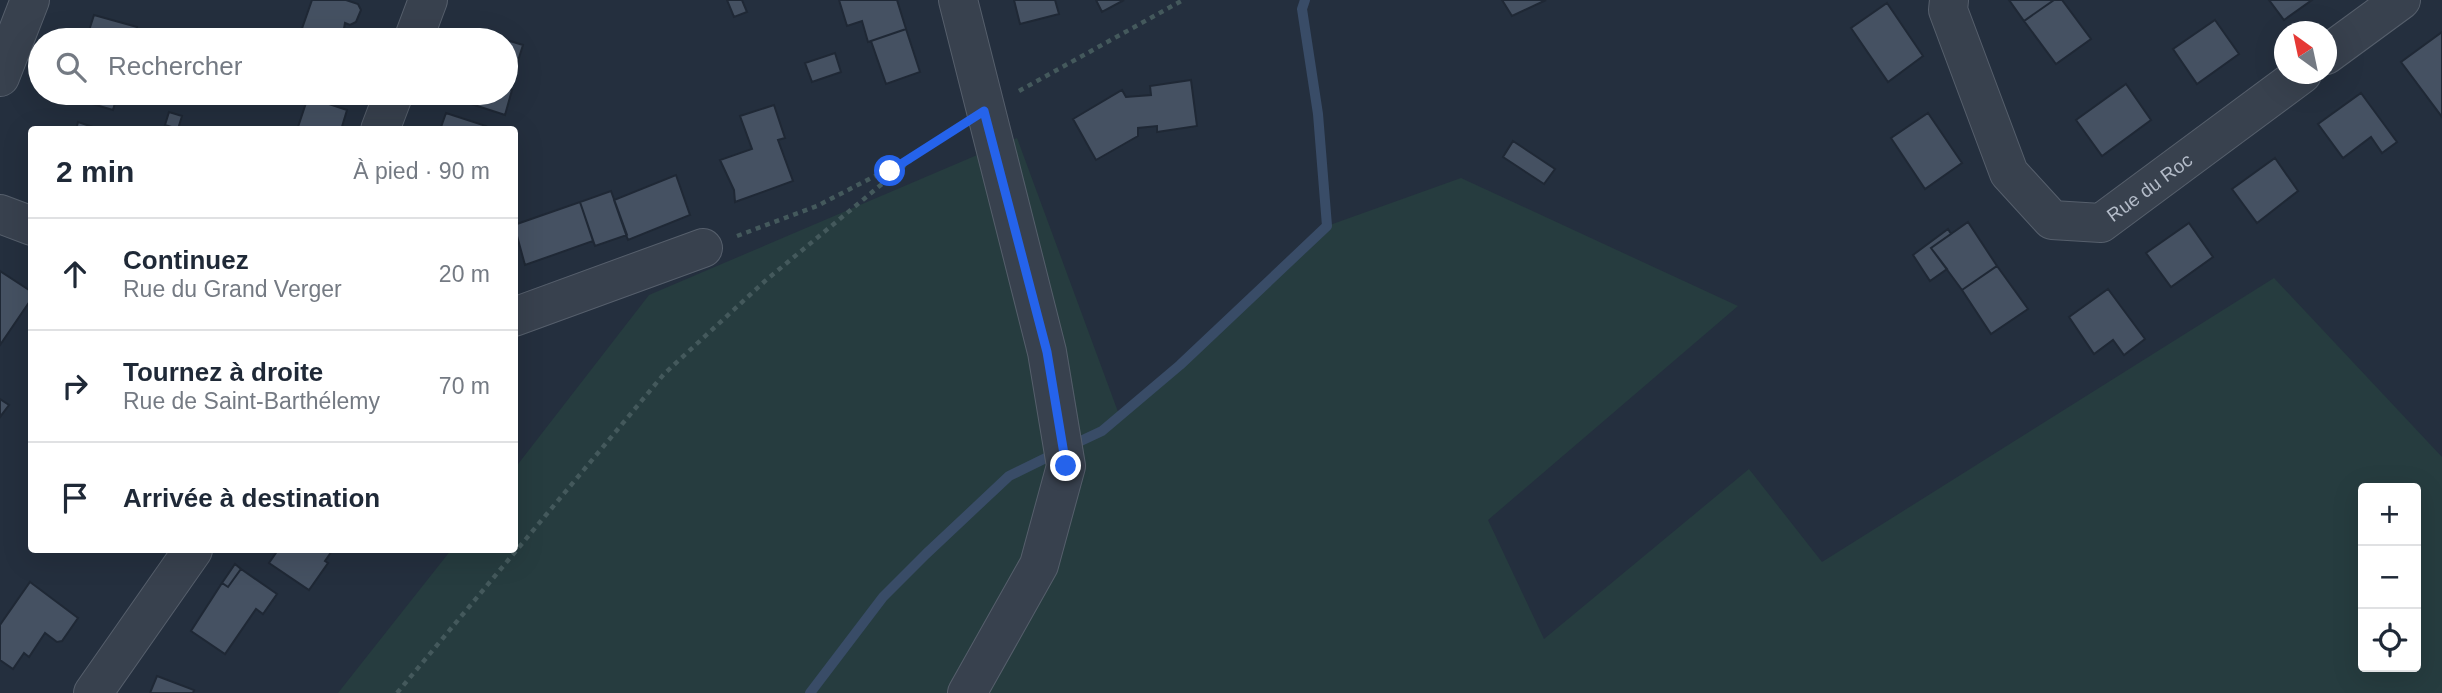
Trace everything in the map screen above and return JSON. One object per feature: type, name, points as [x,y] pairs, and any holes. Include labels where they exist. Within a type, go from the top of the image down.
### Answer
[{"type":"street","points":[[0,77],[30,0]]},
{"type":"street","points":[[418,28],[428,0]]},
{"type":"street","points":[[958,0],[1047,352],[1066,466],[1039,565],[967,693]]},
{"type":"street","name":"Rue du Roc","points":[[1949,0],[1948,10],[2009,173],[2052,220],[2101,223],[2289,84]]},
{"type":"street","points":[[2337,47],[2400,0]]},
{"type":"street","points":[[382,126],[389,105]]},
{"type":"street","points":[[0,214],[28,224]]},
{"type":"street","points":[[518,316],[703,248]]},
{"type":"street","points":[[93,693],[191,553]]},
{"type":"path","points":[[703,248],[817,206],[890,171],[984,111],[1183,0]]},
{"type":"path","points":[[518,548],[664,374],[765,281],[929,145]]},
{"type":"path","points":[[397,693],[514,553]]},
{"type":"green space","points":[[1017,138],[1121,420],[1327,226],[1461,178],[1738,306],[1488,520],[1544,639],[1749,469],[1822,562],[2274,278],[2442,457],[2442,693],[338,693],[449,553],[518,553],[518,464],[649,295]]},
{"type":"building","points":[[312,0],[346,0],[358,4],[361,10],[356,22],[350,25],[345,23],[344,28],[302,28]]},
{"type":"building","points":[[727,0],[742,0],[747,12],[734,17]]},
{"type":"building","points":[[839,0],[897,0],[906,29],[868,42],[862,21],[847,26]]},
{"type":"building","points":[[1014,0],[1055,0],[1059,14],[1020,24]]},
{"type":"building","points":[[1096,0],[1124,0],[1102,12]]},
{"type":"building","points":[[1502,0],[1546,0],[1512,16]]},
{"type":"building","points":[[2009,0],[2054,0],[2024,21]]},
{"type":"building","points":[[2054,0],[2062,0],[2091,39],[2056,64],[2024,21]]},
{"type":"building","points":[[2269,0],[2312,0],[2284,20]]},
{"type":"building","points":[[1887,3],[1923,56],[1888,82],[1851,28]]},
{"type":"building","points":[[94,15],[137,27],[137,28],[90,28]]},
{"type":"building","points":[[2215,20],[2239,54],[2197,84],[2173,49]]},
{"type":"building","points":[[906,29],[920,72],[886,84],[871,41]]},
{"type":"building","points":[[2442,32],[2442,117],[2401,62]]},
{"type":"building","points":[[518,43],[523,45],[518,61]]},
{"type":"building","points":[[835,53],[841,72],[812,82],[805,63]]},
{"type":"building","points":[[1191,80],[1197,126],[1157,132],[1157,126],[1138,128],[1138,136],[1096,160],[1073,119],[1122,90],[1126,97],[1151,95],[1150,86]]},
{"type":"building","points":[[2126,84],[2151,120],[2102,156],[2076,120]]},
{"type":"building","points":[[2361,93],[2397,142],[2382,153],[2371,137],[2343,158],[2318,124]]},
{"type":"building","points":[[96,105],[114,105],[113,110]]},
{"type":"building","points":[[305,105],[332,105],[347,110],[342,126],[298,126]]},
{"type":"building","points":[[474,105],[508,105],[505,115]]},
{"type":"building","points":[[774,105],[785,138],[778,140],[793,181],[735,202],[734,190],[720,160],[752,149],[740,116]]},
{"type":"building","points":[[169,112],[182,116],[179,126],[165,125]]},
{"type":"building","points":[[446,113],[486,126],[441,126]]},
{"type":"building","points":[[1928,113],[1962,163],[1925,189],[1891,138]]},
{"type":"building","points":[[1513,141],[1555,169],[1544,184],[1503,157]]},
{"type":"building","points":[[2275,158],[2298,191],[2257,223],[2232,189]]},
{"type":"building","points":[[676,175],[690,215],[628,240],[614,200]]},
{"type":"building","points":[[611,191],[627,235],[595,246],[580,202]]},
{"type":"building","points":[[580,202],[593,241],[525,265],[518,240],[518,224]]},
{"type":"building","points":[[1968,222],[1997,266],[1962,290],[1931,248]]},
{"type":"building","points":[[2189,223],[2213,257],[2171,287],[2146,253]]},
{"type":"building","points":[[1948,229],[1951,234],[1931,248],[1947,269],[1930,281],[1913,255]]},
{"type":"building","points":[[1997,266],[2028,309],[1991,334],[1962,290]]},
{"type":"building","points":[[0,271],[28,289],[28,304],[0,345]]},
{"type":"building","points":[[2108,289],[2145,339],[2124,355],[2113,340],[2094,354],[2069,317]]},
{"type":"building","points":[[0,399],[9,405],[0,417]]},
{"type":"building","points":[[276,553],[331,553],[325,561],[328,563],[309,590],[269,563]]},
{"type":"building","points":[[235,564],[241,569],[228,587],[222,583]]},
{"type":"building","points":[[241,569],[277,594],[263,614],[256,609],[225,654],[191,631],[222,583],[228,587]]},
{"type":"building","points":[[30,582],[78,618],[62,641],[57,642],[45,633],[29,657],[24,653],[13,669],[0,660],[0,625]]},
{"type":"building","points":[[157,676],[194,690],[193,693],[150,693]]},
{"type":"waterway","points":[[1070,446],[1102,431],[1180,365],[1327,226],[1318,114],[1302,9],[1305,0]]},
{"type":"waterway","points":[[810,693],[883,597],[926,554],[1009,476],[1056,453]]},
{"type":"route","points":[[890,171],[984,111],[1047,352],[1066,466]]}]
